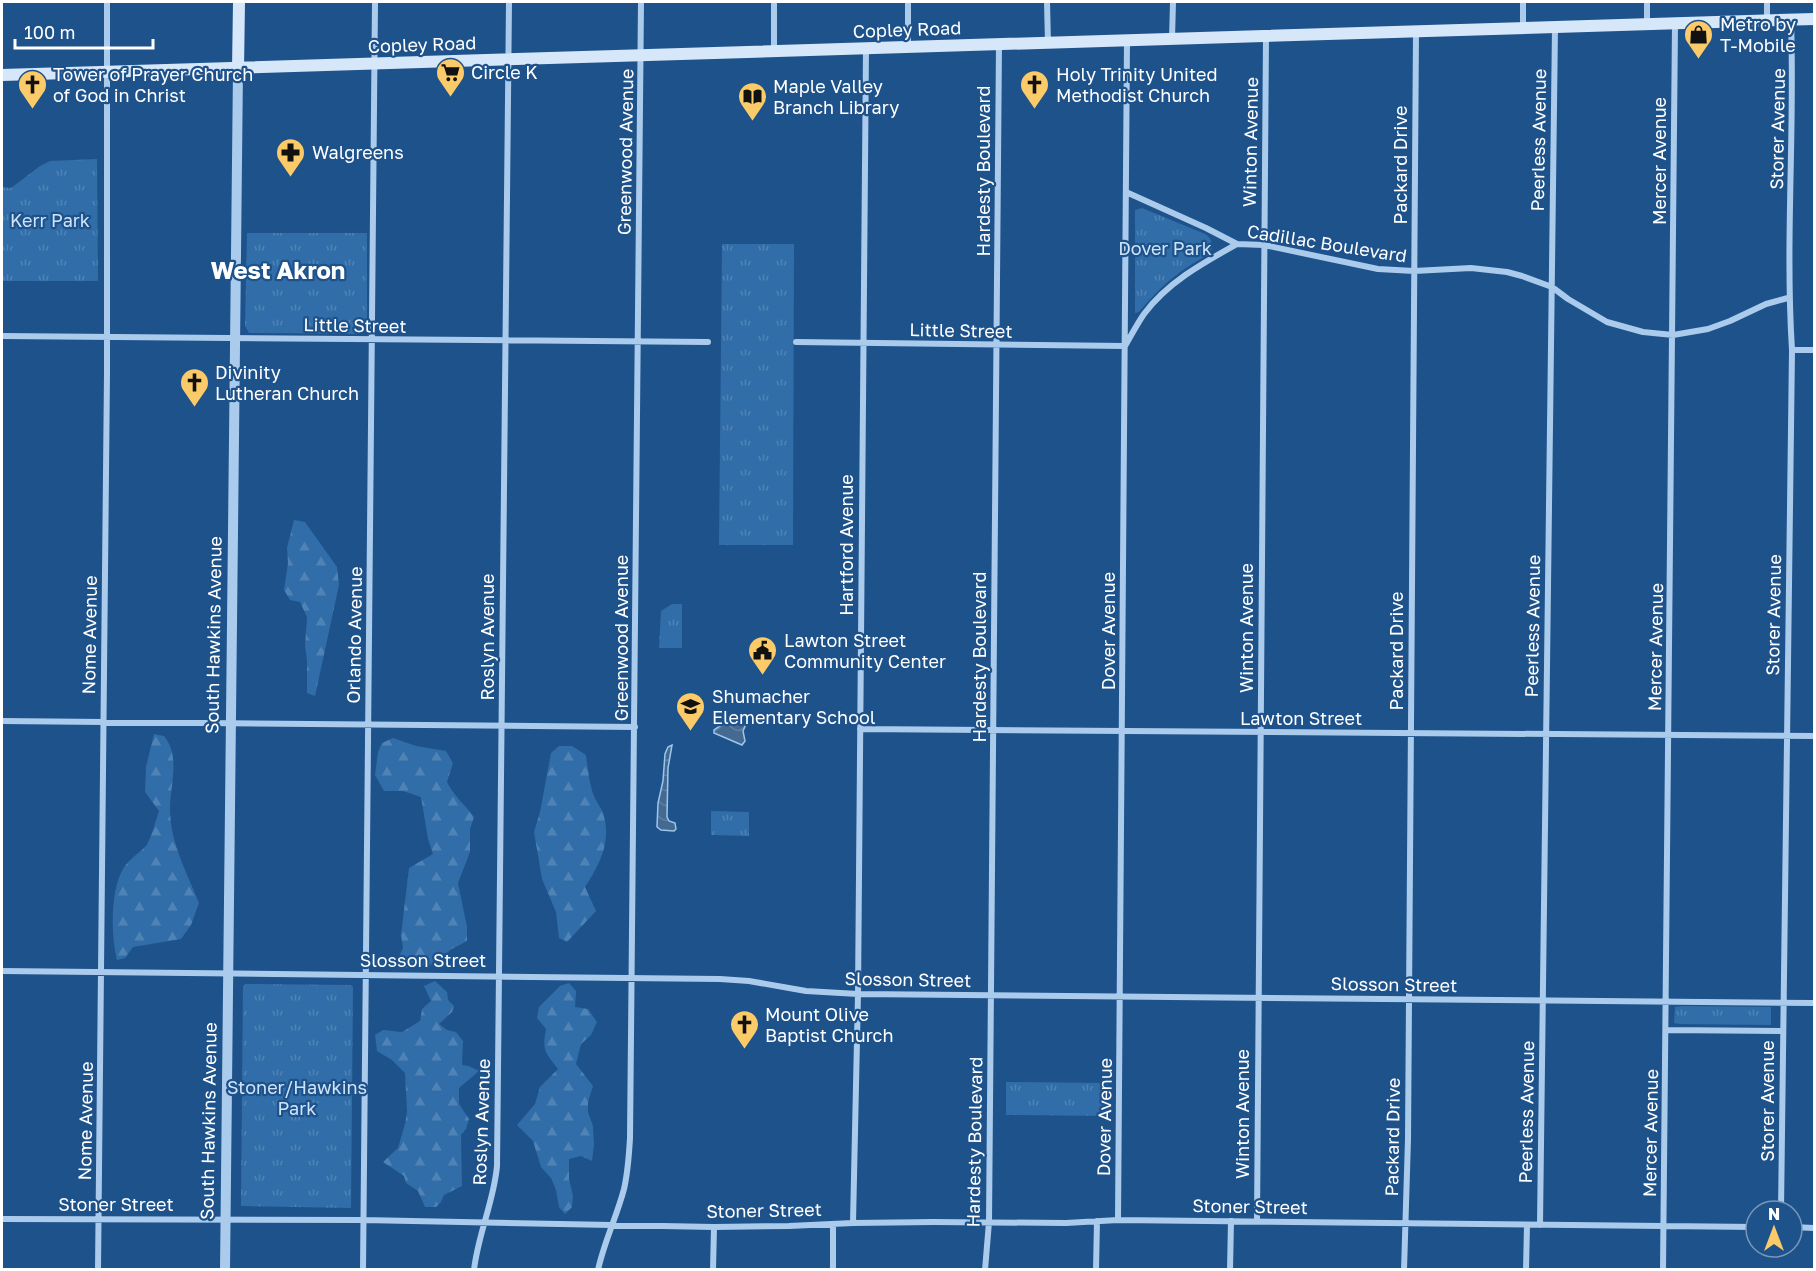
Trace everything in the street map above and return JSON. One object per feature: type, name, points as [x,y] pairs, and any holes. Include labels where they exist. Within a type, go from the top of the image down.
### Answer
[{"type":"main road","name":"South Hawkins Avenue","points":[[238,69],[239,2]]},
{"type":"main road","name":"Copley Road","points":[[2,75],[1815,19]]},
{"type":"street","name":"Nome Avenue","points":[[98,1269],[107,337],[107,2]]},
{"type":"street","name":"Orlando Avenue","points":[[363,1269],[375,2]]},
{"type":"street","name":"Roslyn Avenue","points":[[474,1269],[495,1187],[497,1166],[509,2]]},
{"type":"street","name":"Greenwood Avenue","points":[[598,1269],[624,1188],[630,1138],[641,2]]},
{"type":"street","points":[[774,2],[774,51]]},
{"type":"street","points":[[908,2],[908,47]]},
{"type":"street","points":[[1047,2],[1048,43]]},
{"type":"street","points":[[1172,39],[1173,2]]},
{"type":"street","points":[[1523,2],[1523,27]]},
{"type":"street","points":[[1647,2],[1647,24]]},
{"type":"street","points":[[1767,2],[1767,21]]},
{"type":"street","name":"Storer Avenue","points":[[1781,1199],[1792,350],[1788,298],[1793,61],[1791,20]]},
{"type":"street","name":"Mercer Avenue","points":[[1663,1269],[1675,24]]},
{"type":"street","name":"Peerless Avenue","points":[[1540,1224],[1555,27]]},
{"type":"street","name":"Packard Drive","points":[[1404,1269],[1416,32]]},
{"type":"street","name":"Winton Avenue","points":[[1257,1221],[1266,36]]},
{"type":"street","name":"Dover Avenue","points":[[1118,1220],[1127,41]]},
{"type":"street","name":"Hardesty Boulevard","points":[[985,1269],[989,1222],[999,44]]},
{"type":"street","name":"Hartford Avenue","points":[[853,1223],[858,994],[866,48]]},
{"type":"street","name":"South Hawkins Avenue","points":[[225,1269],[238,69]]},
{"type":"street","name":"Cadillac Boulevard","points":[[1126,192],[1237,244],[1264,245],[1378,269],[1414,272],[1472,268],[1522,276],[1552,287],[1607,322],[1643,333],[1673,335],[1715,327],[1766,304],[1788,298]]},
{"type":"street","name":"Cadillac Boulevard","points":[[1125,346],[1145,312],[1165,291],[1198,266],[1237,244]]},
{"type":"street","name":"Little Street","points":[[2,336],[708,342]]},
{"type":"street","name":"Little Street","points":[[796,342],[1125,346]]},
{"type":"street","points":[[1792,350],[1815,350]]},
{"type":"street","points":[[2,721],[635,727]]},
{"type":"street","name":"Lawton Street","points":[[860,729],[1815,736]]},
{"type":"street","name":"Slosson Street","points":[[2,971],[720,979],[763,983],[806,992],[858,994],[1815,1003]]},
{"type":"street","points":[[1666,1030],[1782,1031]]},
{"type":"street","name":"Stoner Street","points":[[2,1218],[363,1220],[714,1227],[1118,1220],[1540,1224]]},
{"type":"street","points":[[1096,1269],[1097,1221]]},
{"type":"street","points":[[1230,1269],[1231,1221]]},
{"type":"street","points":[[1527,1224],[1527,1269]]},
{"type":"street","points":[[1540,1224],[1744,1227]]},
{"type":"street","points":[[833,1225],[833,1269]]},
{"type":"street","points":[[713,1269],[714,1227]]},
{"type":"green space","name":"Kerr Park","points":[[97,159],[98,281],[2,281],[2,187],[11,188],[50,161]]},
{"type":"green space","name":"Dover Park","points":[[1142,208],[1205,234],[1210,238],[1212,245],[1210,254],[1180,272],[1139,312],[1135,313],[1135,210]]},
{"type":"green space","points":[[247,233],[367,233],[367,329],[360,334],[249,333],[245,326]]},
{"type":"green space","points":[[722,244],[794,244],[793,545],[719,545]]},
{"type":"green space","points":[[294,520],[305,522],[337,567],[339,585],[315,696],[307,693],[305,646],[307,617],[300,602],[290,600],[284,590],[288,563],[287,548]]},
{"type":"green space","points":[[672,604],[682,604],[682,648],[659,648],[661,611]]},
{"type":"green space","points":[[154,734],[164,736],[172,752],[170,809],[173,833],[199,903],[191,925],[181,939],[133,947],[125,958],[117,960],[113,914],[119,878],[128,862],[146,846],[159,811],[145,792],[146,767]]},
{"type":"green space","points":[[393,738],[416,746],[446,751],[453,763],[447,782],[474,817],[470,829],[470,852],[458,883],[467,927],[467,941],[430,965],[405,968],[396,963],[403,948],[401,935],[409,868],[433,854],[428,839],[421,797],[403,791],[384,791],[375,775],[378,752],[382,743]]},
{"type":"green space","points":[[559,746],[572,746],[586,755],[591,786],[603,813],[606,833],[600,861],[585,887],[596,911],[567,942],[559,938],[556,912],[542,879],[534,832],[551,753]]},
{"type":"green space","points":[[711,811],[749,812],[749,836],[711,835]]},
{"type":"green space","points":[[435,981],[447,992],[448,1000],[454,1006],[452,1012],[439,1024],[447,1030],[456,1032],[463,1041],[462,1065],[479,1071],[459,1088],[459,1104],[469,1119],[461,1135],[462,1186],[444,1195],[436,1207],[425,1207],[418,1191],[406,1183],[404,1176],[383,1162],[398,1148],[405,1124],[407,1112],[405,1073],[392,1060],[377,1051],[375,1035],[383,1030],[402,1032],[420,1021],[422,1009],[431,1001],[424,986]]},
{"type":"green space","points":[[569,983],[576,991],[575,1007],[588,1009],[597,1022],[591,1035],[581,1044],[576,1064],[593,1086],[588,1102],[588,1112],[593,1126],[592,1161],[581,1156],[569,1159],[569,1179],[573,1196],[572,1207],[565,1214],[559,1207],[551,1178],[541,1167],[533,1141],[517,1125],[535,1104],[540,1087],[558,1069],[546,1051],[544,1042],[546,1029],[537,1018],[539,1007],[560,986]]},
{"type":"green space","name":"Stoner/Hawkins Park","points":[[246,984],[351,985],[353,987],[351,1208],[241,1206],[243,986]]},
{"type":"green space","points":[[1675,1007],[1771,1007],[1771,1025],[1674,1023]]},
{"type":"green space","points":[[1006,1082],[1108,1083],[1108,1116],[1006,1115]]},
{"type":"water","points":[[735,720],[747,722],[743,731],[745,741],[742,745],[714,733],[714,730],[726,722]]},
{"type":"water","points":[[672,745],[668,768],[667,817],[669,821],[675,823],[674,831],[661,830],[657,827],[665,754],[668,747]]},
{"type":"place","name":"Metro by T-Mobile","points":[[1699,60]]},
{"type":"place","name":"Circle K","points":[[450,98]]},
{"type":"place","name":"Tower of Prayer Church of God in Christ","points":[[32,110]]},
{"type":"place","name":"Holy Trinity United Methodist Church","points":[[1035,110]]},
{"type":"place","name":"Maple Valley Branch Library","points":[[752,122]]},
{"type":"place","name":"Walgreens","points":[[291,178]]},
{"type":"place","name":"Divinity Lutheran Church","points":[[194,408]]},
{"type":"place","name":"Lawton Street Community Center","points":[[763,676]]},
{"type":"place","name":"Shumacher Elementary School","points":[[691,732]]},
{"type":"place","name":"Mount Olive Baptist Church","points":[[744,1050]]},
{"type":"district","name":"West Akron","points":[[278,269]]}]
